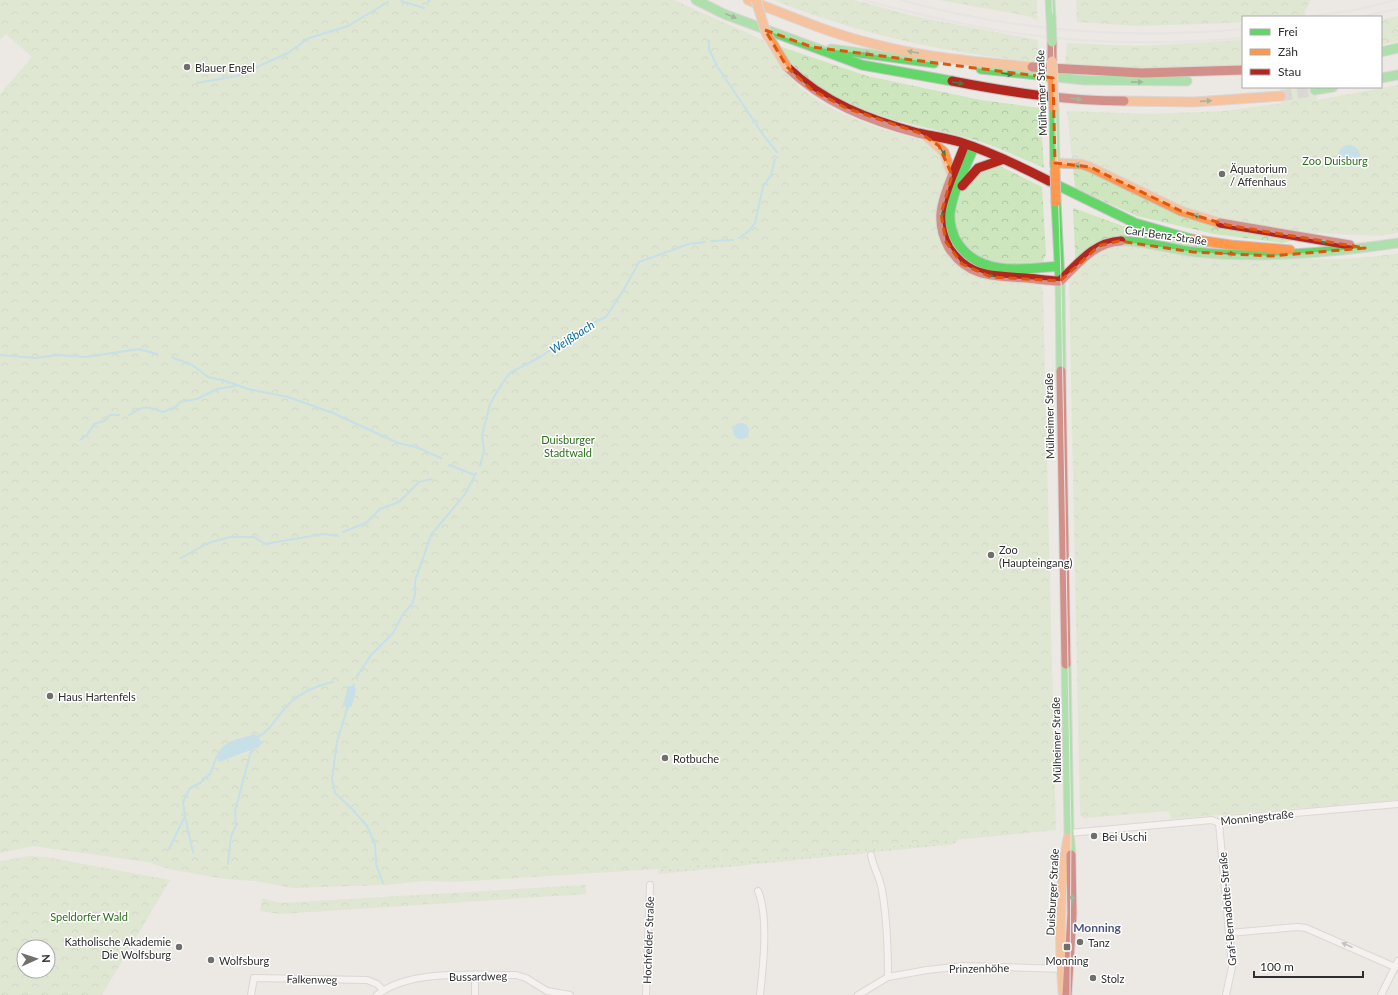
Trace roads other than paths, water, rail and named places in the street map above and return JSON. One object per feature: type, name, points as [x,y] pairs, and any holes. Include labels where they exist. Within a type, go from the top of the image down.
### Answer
[{"type":"main road","points":[[696,0],[724,14],[862,65],[1010,92],[1091,101],[1194,102],[1281,96]]},
{"type":"main road","points":[[748,0],[876,45],[938,56],[1021,67],[1095,73],[1194,74],[1242,70]]},
{"type":"main road","name":"Carl-Benz-Straße","points":[[756,0],[766,33],[787,67],[802,82],[833,102],[886,124],[969,145],[1004,159],[1091,203],[1136,223],[1169,233],[1221,244],[1268,249],[1323,251]]},
{"type":"main road","name":"Mülheimer Straße","points":[[1050,0],[1060,281],[1069,833]]},
{"type":"main road","points":[[812,47],[1020,76],[1092,81],[1192,81],[1242,78]]},
{"type":"main road","points":[[1382,52],[1398,48]]},
{"type":"main road","points":[[1382,58],[1398,54]]},
{"type":"main road","points":[[1382,78],[1398,74]]},
{"type":"main road","points":[[1315,90],[1327,88]]},
{"type":"main road","points":[[922,134],[939,146],[945,153],[952,175]]},
{"type":"main road","points":[[969,145],[952,175],[942,207],[941,223],[946,242],[955,257],[968,268],[990,277],[1060,281]]},
{"type":"main road","points":[[969,145],[950,215],[952,230],[959,246],[973,260],[999,268],[1059,266]]},
{"type":"main road","points":[[955,195],[978,168],[1004,159]]},
{"type":"main road","points":[[1055,166],[1086,166],[1181,211],[1227,225],[1365,248]]},
{"type":"main road","name":"Carl-Benz-Straße","points":[[1060,281],[1088,254],[1107,242],[1135,241],[1193,252],[1271,256],[1365,248],[1398,243]]},
{"type":"main road","name":"Duisburger Straße","points":[[1067,995],[1061,916],[1064,853],[1069,833]]},
{"type":"main road","name":"Duisburger Straße","points":[[1063,995],[1065,969]]},
{"type":"street","name":"Monningstraße","points":[[1069,833],[1212,820],[1219,823],[1228,819],[1398,804]]},
{"type":"street","name":"Graf-Bernadotte-Straße","points":[[1219,823],[1232,974],[1226,995]]},
{"type":"street","points":[[871,855],[873,866],[879,875],[882,890],[887,931],[888,978]]},
{"type":"street","name":"Hochfelder Straße","points":[[646,995],[650,885]]},
{"type":"street","points":[[758,891],[762,902],[764,938],[760,995]]},
{"type":"street","points":[[1229,932],[1297,927],[1306,928],[1397,964],[1381,995]]},
{"type":"street","name":"Prinzenhöhe","points":[[858,995],[888,978],[927,970],[962,966],[1065,969]]},
{"type":"street","points":[[475,975],[476,995]]},
{"type":"street","name":"Bussardweg","points":[[383,990],[415,979],[475,975],[516,975],[526,978],[547,991],[570,995]]},
{"type":"street","name":"Falkenweg","points":[[251,995],[254,978],[367,980],[377,984],[383,990]]},
{"type":"street","points":[[377,995],[383,990]]},
{"type":"water","points":[[1349,145],[1357,148],[1360,156],[1357,164],[1349,167],[1341,164],[1338,156],[1341,148]]},
{"type":"water","points":[[741,423],[747,425],[749,431],[747,437],[741,439],[735,437],[733,431],[735,425]]},
{"type":"water","points":[[348,686],[354,686],[356,689],[352,706],[348,708],[343,705]]},
{"type":"water","points":[[255,734],[262,742],[259,747],[219,762],[216,757],[224,746],[232,741]]},
{"type":"waterway","points":[[401,1],[424,8]]},
{"type":"waterway","points":[[197,83],[237,76],[288,53],[309,38],[348,26],[388,2]]},
{"type":"waterway","name":"Weißbach","points":[[709,41],[709,49],[717,66],[764,136],[777,152]]},
{"type":"waterway","name":"Weißbach","points":[[739,238],[749,231],[755,223],[763,187],[771,175],[775,159]]},
{"type":"waterway","name":"Weißbach","points":[[711,241],[733,240]]},
{"type":"waterway","name":"Weißbach","points":[[480,466],[484,450],[482,435],[490,404],[510,373],[540,357],[588,325],[606,317],[623,291],[639,262],[689,244],[705,242]]},
{"type":"waterway","points":[[0,355],[35,358],[57,355],[86,357],[139,349],[157,354]]},
{"type":"waterway","points":[[173,358],[191,364],[208,377],[226,381],[248,389],[288,397],[333,413],[398,443],[416,447],[441,458]]},
{"type":"waterway","points":[[129,415],[142,408],[149,408],[163,412],[177,406],[180,402],[197,399],[217,389],[235,386]]},
{"type":"waterway","points":[[80,440],[87,435],[94,424],[104,421],[110,415],[119,415]]},
{"type":"waterway","points":[[449,465],[475,475]]},
{"type":"waterway","points":[[356,678],[371,655],[393,633],[403,614],[412,604],[415,595],[415,581],[431,535],[465,494],[476,473]]},
{"type":"waterway","points":[[343,532],[366,523],[380,509],[399,502],[419,482],[432,479]]},
{"type":"waterway","points":[[181,558],[208,543],[230,537],[254,537],[265,544],[323,534],[338,536]]},
{"type":"waterway","points":[[256,738],[268,729],[294,699],[319,686],[333,682]]},
{"type":"waterway","points":[[353,689],[354,684]]},
{"type":"waterway","points":[[348,706],[337,742],[332,779],[335,793],[367,826],[375,844],[376,864],[383,883]]},
{"type":"waterway","points":[[228,864],[231,836],[236,826],[235,811],[251,751]]},
{"type":"waterway","points":[[169,849],[185,816],[183,802],[190,788],[200,783],[210,774],[217,756]]},
{"type":"waterway","points":[[185,816],[193,852]]},
{"type":"tunnel","points":[[1281,96],[1315,90]]},
{"type":"tram line","points":[[1052,0],[1061,280],[1071,833],[1070,995]]},
{"type":"railway","points":[[863,0],[926,16],[974,26],[1052,38],[1116,42],[1180,42],[1242,38]]},
{"type":"railway","points":[[900,0],[984,19],[1070,30],[1113,33],[1156,33],[1242,29]]},
{"type":"railway","points":[[1314,16],[1355,10],[1396,0]]},
{"type":"railway","points":[[1366,16],[1398,9]]},
{"type":"place","name":"Blauer Engel","points":[[187,67]]},
{"type":"place","name":"Äquatorium / Affenhaus","points":[[1222,174]]},
{"type":"place","name":"Zoo (Haupteingang)","points":[[991,555]]},
{"type":"place","name":"Haus Hartenfels","points":[[50,696]]},
{"type":"place","name":"Rotbuche","points":[[665,758]]},
{"type":"place","name":"Bei Uschi","points":[[1094,836]]},
{"type":"place","name":"Tanz","points":[[1080,942]]},
{"type":"place","name":"Katholische Akademie Die Wolfsburg","points":[[179,947]]},
{"type":"place","name":"Monning","points":[[1067,947]]},
{"type":"place","name":"Wolfsburg","points":[[211,960]]},
{"type":"place","name":"Stolz","points":[[1093,978]]},
{"type":"district","name":"Monning","points":[[1097,927]]},
{"type":"park label","name":"Zoo Duisburg","points":[[1335,160]]},
{"type":"park label","name":"Duisburger Stadtwald","points":[[568,445]]},
{"type":"park label","name":"Speldorfer Wald","points":[[89,916]]}]
